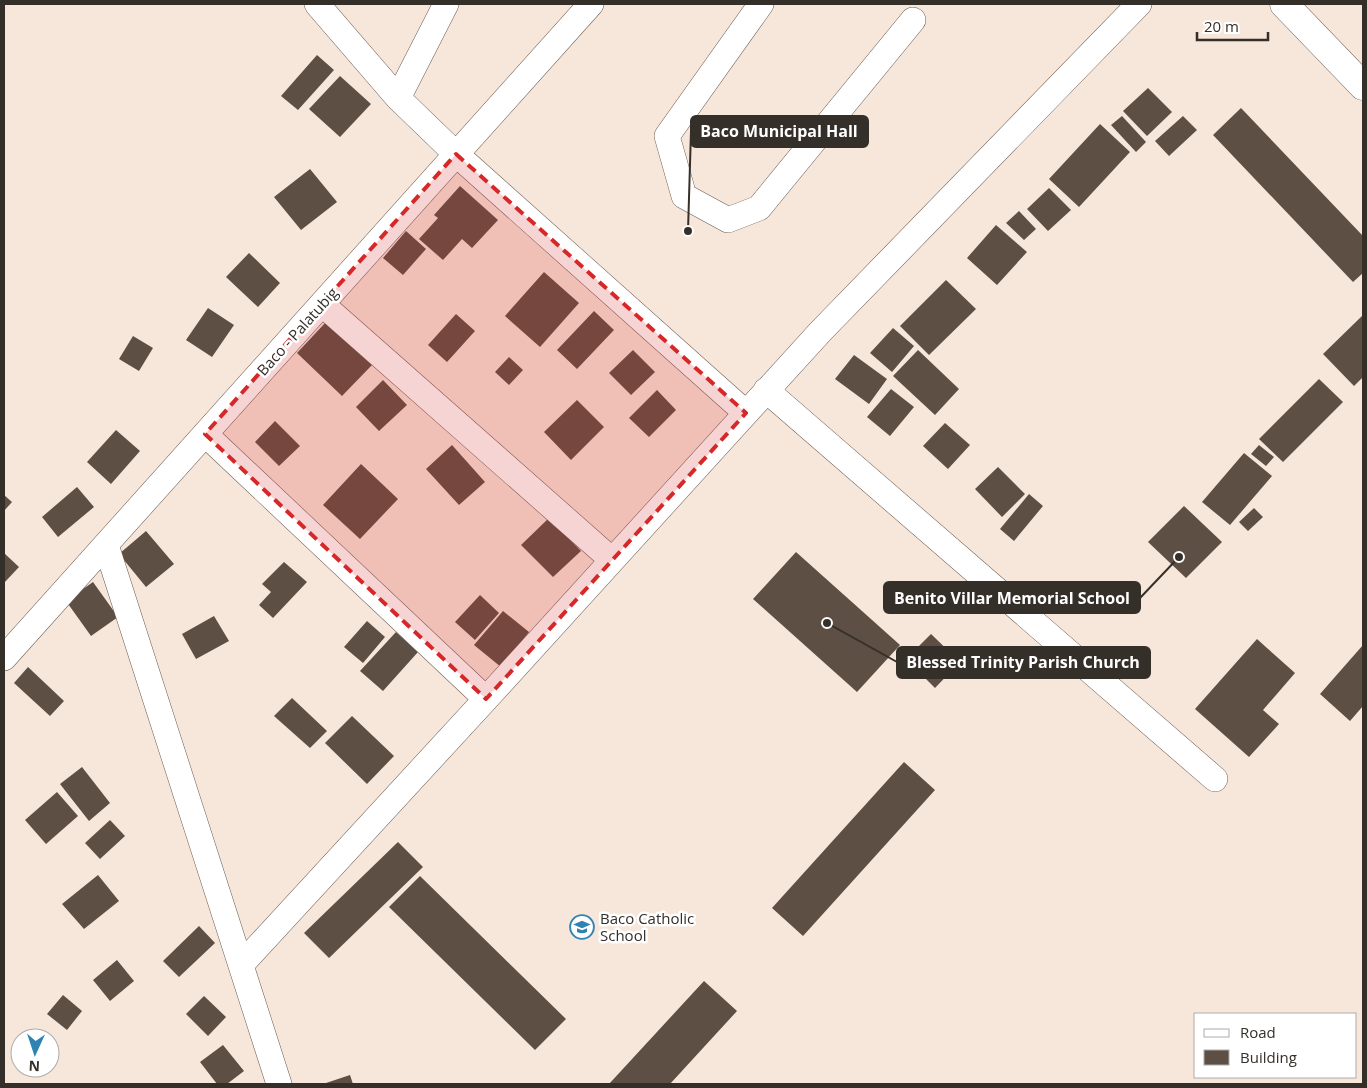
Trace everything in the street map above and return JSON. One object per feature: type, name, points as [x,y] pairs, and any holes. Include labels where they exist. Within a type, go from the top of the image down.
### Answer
[{"type":"main road","points":[[1284,4],[1363,86]]},
{"type":"street","points":[[317,4],[398,98],[456,154],[746,413]]},
{"type":"street","points":[[398,98],[446,4]]},
{"type":"street","name":"Baco - Palatubig","points":[[4,658],[591,4]]},
{"type":"street","points":[[761,4],[667,136],[684,196],[728,220],[759,208],[912,20]]},
{"type":"street","points":[[241,965],[820,332],[1139,4]]},
{"type":"street","points":[[322,304],[612,560]]},
{"type":"street","points":[[766,390],[1215,779]]},
{"type":"street","points":[[205,434],[486,699]]},
{"type":"street","points":[[106,545],[279,1084]]},
{"type":"highlighted area","points":[[456,154],[746,413],[486,699],[205,434]]},
{"type":"building","points":[[317,55],[334,70],[298,110],[281,96]]},
{"type":"building","points":[[340,76],[371,104],[340,137],[309,109]]},
{"type":"building","points":[[1148,88],[1172,112],[1147,136],[1123,111]]},
{"type":"building","points":[[1241,108],[1363,236],[1363,273],[1353,282],[1213,135]]},
{"type":"building","points":[[1122,116],[1146,142],[1136,152],[1111,125]]},
{"type":"building","points":[[1183,116],[1197,130],[1169,156],[1155,141]]},
{"type":"building","points":[[1100,124],[1130,152],[1079,207],[1049,179]]},
{"type":"building","points":[[310,169],[337,202],[301,230],[274,197]]},
{"type":"building","points":[[460,186],[498,220],[472,248],[462,239],[443,260],[419,239],[438,218],[434,215]]},
{"type":"building","points":[[1049,188],[1071,210],[1048,231],[1027,209]]},
{"type":"building","points":[[1019,211],[1036,229],[1024,240],[1006,223]]},
{"type":"building","points":[[996,225],[1027,252],[997,285],[967,258]]},
{"type":"building","points":[[406,231],[426,249],[403,275],[383,258]]},
{"type":"building","points":[[249,253],[280,283],[258,307],[226,277]]},
{"type":"building","points":[[544,272],[579,303],[540,347],[505,316]]},
{"type":"building","points":[[946,280],[976,309],[929,355],[900,326]]},
{"type":"building","points":[[208,308],[234,325],[212,357],[186,340]]},
{"type":"building","points":[[594,311],[614,330],[577,369],[557,350]]},
{"type":"building","points":[[456,314],[475,331],[447,362],[428,345]]},
{"type":"building","points":[[1363,315],[1363,377],[1354,386],[1323,354]]},
{"type":"building","points":[[326,322],[372,365],[342,396],[297,353]]},
{"type":"building","points":[[893,328],[914,346],[892,372],[870,353]]},
{"type":"building","points":[[133,336],[153,348],[139,371],[119,359]]},
{"type":"building","points":[[633,350],[655,372],[631,395],[609,373]]},
{"type":"building","points":[[918,350],[959,389],[935,415],[893,376]]},
{"type":"building","points":[[854,355],[887,379],[869,404],[835,379]]},
{"type":"building","points":[[509,357],[523,370],[509,385],[495,372]]},
{"type":"building","points":[[1319,379],[1343,402],[1283,462],[1259,439]]},
{"type":"building","points":[[383,380],[407,405],[379,431],[356,407]]},
{"type":"building","points":[[891,389],[914,407],[890,436],[867,417]]},
{"type":"building","points":[[657,390],[676,410],[649,437],[629,418]]},
{"type":"building","points":[[577,400],[604,427],[571,460],[544,432]]},
{"type":"building","points":[[275,421],[300,446],[279,466],[255,442]]},
{"type":"building","points":[[945,423],[970,445],[948,469],[923,446]]},
{"type":"building","points":[[116,430],[140,451],[111,484],[87,462]]},
{"type":"building","points":[[452,445],[485,482],[459,505],[426,469]]},
{"type":"building","points":[[1259,445],[1274,457],[1266,466],[1251,454]]},
{"type":"building","points":[[1244,453],[1272,476],[1230,525],[1202,502]]},
{"type":"building","points":[[361,464],[398,499],[360,539],[323,505]]},
{"type":"building","points":[[998,467],[1025,494],[1002,517],[975,489]]},
{"type":"building","points":[[77,487],[94,507],[58,537],[42,517]]},
{"type":"building","points":[[1029,494],[1043,506],[1014,541],[1000,529]]},
{"type":"building","points":[[4,495],[12,502],[4,511]]},
{"type":"building","points":[[1184,506],[1222,542],[1186,578],[1148,542]]},
{"type":"building","points":[[1254,508],[1263,517],[1248,531],[1239,522]]},
{"type":"building","points":[[549,518],[581,551],[553,577],[521,545]]},
{"type":"building","points":[[146,531],[174,564],[146,587],[119,554]]},
{"type":"building","points":[[796,552],[900,645],[857,692],[753,599]]},
{"type":"building","points":[[4,553],[19,567],[4,583]]},
{"type":"building","points":[[284,562],[307,582],[273,618],[259,605],[271,592],[262,584]]},
{"type":"building","points":[[93,582],[118,617],[91,636],[66,601]]},
{"type":"building","points":[[480,595],[499,613],[475,640],[455,622]]},
{"type":"building","points":[[503,611],[529,632],[501,667],[474,645]]},
{"type":"building","points":[[214,616],[229,641],[196,659],[182,634]]},
{"type":"building","points":[[367,621],[385,637],[363,663],[344,647]]},
{"type":"building","points":[[396,632],[418,652],[383,691],[360,671]]},
{"type":"building","points":[[931,634],[960,662],[935,688],[906,659]]},
{"type":"building","points":[[1257,639],[1295,673],[1263,710],[1279,724],[1249,757],[1195,709]]},
{"type":"building","points":[[1363,645],[1363,706],[1350,721],[1320,694]]},
{"type":"building","points":[[28,667],[64,701],[50,716],[14,683]]},
{"type":"building","points":[[292,698],[327,731],[310,748],[274,716]]},
{"type":"building","points":[[352,716],[394,756],[367,784],[325,743]]},
{"type":"building","points":[[904,762],[935,790],[803,936],[772,908]]},
{"type":"building","points":[[82,767],[110,803],[89,821],[60,784]]},
{"type":"building","points":[[57,792],[78,816],[46,844],[25,820]]},
{"type":"building","points":[[110,820],[125,836],[100,859],[85,843]]},
{"type":"building","points":[[398,842],[423,867],[329,958],[304,933]]},
{"type":"building","points":[[98,875],[119,901],[84,929],[62,904]]},
{"type":"building","points":[[420,876],[566,1019],[535,1050],[389,907]]},
{"type":"building","points":[[199,926],[215,943],[179,977],[163,961]]},
{"type":"building","points":[[117,960],[134,981],[110,1001],[93,980]]},
{"type":"building","points":[[704,981],[737,1011],[670,1084],[609,1084]]},
{"type":"building","points":[[63,995],[82,1011],[67,1030],[47,1014]]},
{"type":"building","points":[[204,996],[226,1017],[208,1036],[186,1014]]},
{"type":"building","points":[[223,1045],[244,1071],[227,1084],[217,1084],[200,1062]]},
{"type":"building","points":[[350,1075],[353,1084],[323,1084]]},
{"type":"place","name":"Baco Municipal Hall","points":[[688,231]]},
{"type":"place","name":"Benito Villar Memorial School","points":[[1179,557]]},
{"type":"place","name":"Blessed Trinity Parish Church","points":[[827,623]]},
{"type":"place","name":"Baco Catholic School","points":[[582,927]]}]
